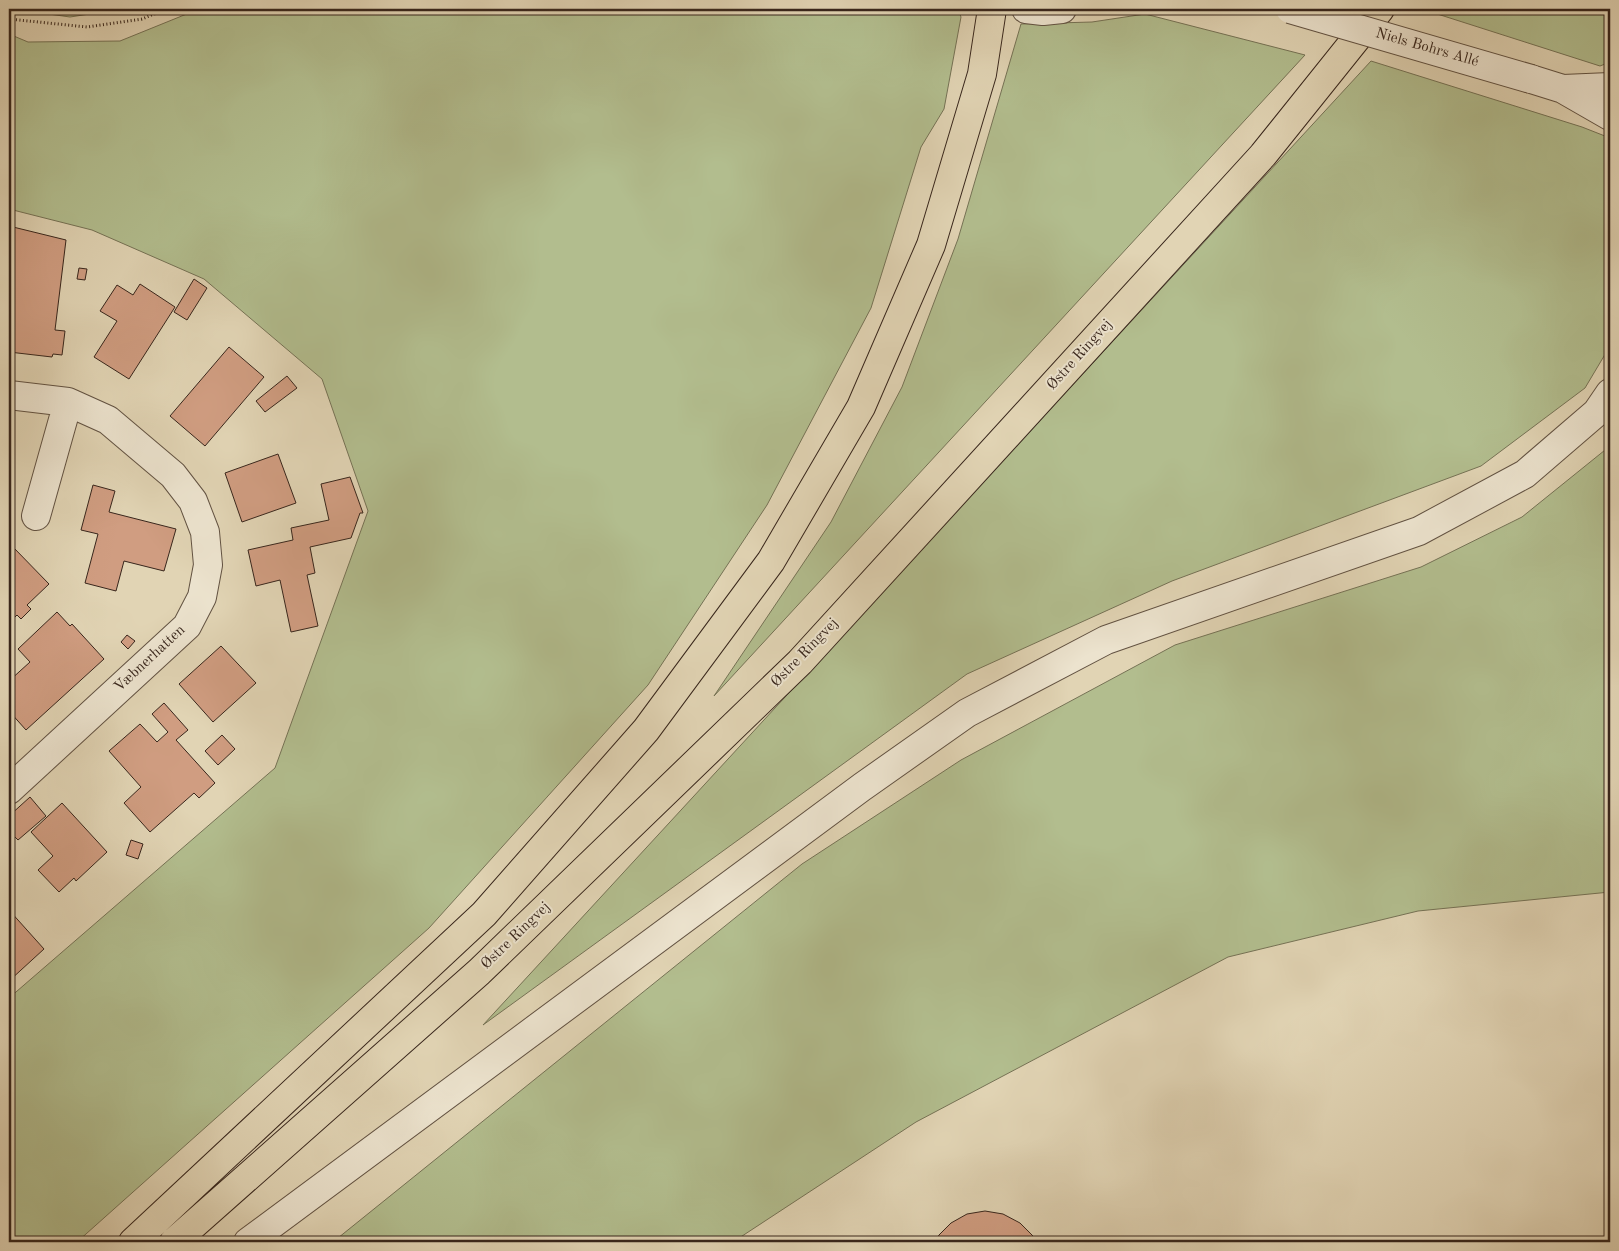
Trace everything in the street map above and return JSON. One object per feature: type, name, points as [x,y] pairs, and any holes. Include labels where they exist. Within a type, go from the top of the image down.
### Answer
[{"type":"main road","points":[[133,1242],[484,914],[646,730],[771,561],[861,407],[931,245],[982,74],[992,9]]},
{"type":"main road","name":"Østre Ringvej","points":[[174,1242],[479,972],[800,662],[1263,155],[1380,9]]},
{"type":"street","points":[[1026,9],[1043,11],[1062,9]]},
{"type":"street","name":"Niels Bohrs Allé","points":[[1290,9],[1563,89],[1610,116]]},
{"type":"street","name":"Niels Bohrs Allé","points":[[1563,89],[1610,87]]},
{"type":"street","points":[[248,1242],[862,787],[967,713],[1106,640],[1419,531],[1525,474],[1597,412],[1610,393]]},
{"type":"street","name":"Væbnerhatten","points":[[9,395],[68,402],[108,420],[173,475],[193,501],[205,532],[208,564],[202,597],[188,626],[9,790]]},
{"type":"street","points":[[36,516],[68,402]]},
{"type":"path","points":[[9,19],[87,28],[142,19],[166,9]]},
{"type":"green space","points":[[13,9],[122,9],[70,17]]},
{"type":"green space","points":[[199,9],[958,9],[961,17],[944,109],[921,147],[871,308],[767,505],[648,685],[429,928],[77,1242],[9,1242],[9,998],[275,768],[368,511],[322,379],[204,279],[92,230],[9,209],[9,34],[28,42],[120,41]]},
{"type":"green space","points":[[1430,9],[1610,9],[1610,62],[1600,66],[1428,11]]},
{"type":"green space","points":[[1145,14],[1305,55],[714,696],[831,522],[902,387],[958,239],[1021,24],[1092,22]]},
{"type":"green space","points":[[1371,61],[1582,127],[1610,138],[1610,346],[1585,388],[1481,466],[1172,581],[967,674],[483,1025]]},
{"type":"green space","points":[[1610,446],[1610,892],[1418,911],[1228,957],[916,1122],[733,1242],[333,1242],[802,864],[961,760],[1175,645],[1421,567],[1522,517]]},
{"type":"building","points":[[9,226],[66,240],[55,330],[65,331],[62,355],[53,354],[52,357],[9,352],[9,322],[14,276],[9,274]]},
{"type":"building","points":[[79,268],[87,269],[85,280],[77,279]]},
{"type":"building","points":[[194,279],[207,288],[187,320],[174,312]]},
{"type":"building","points":[[140,284],[175,307],[129,379],[94,357],[117,321],[100,311],[117,285],[133,295]]},
{"type":"building","points":[[229,347],[264,377],[205,446],[170,416]]},
{"type":"building","points":[[287,376],[297,388],[265,412],[256,401]]},
{"type":"building","points":[[278,454],[296,503],[242,522],[225,473]]},
{"type":"building","points":[[350,477],[363,513],[360,513],[351,538],[310,547],[315,573],[307,575],[318,626],[291,632],[280,580],[256,586],[248,550],[293,540],[291,528],[329,520],[321,484]]},
{"type":"building","points":[[93,485],[115,491],[109,512],[176,529],[164,571],[124,561],[116,591],[85,583],[98,534],[81,530]]},
{"type":"building","points":[[13,547],[49,584],[27,605],[31,609],[21,619],[17,615],[12,620],[9,616],[9,551]]},
{"type":"building","points":[[57,612],[70,626],[72,624],[104,659],[26,730],[9,711],[9,681],[30,662],[18,649]]},
{"type":"building","points":[[127,635],[135,641],[128,649],[121,642]]},
{"type":"building","points":[[221,646],[256,683],[213,722],[179,684]]},
{"type":"building","points":[[164,703],[188,730],[176,740],[215,783],[199,798],[194,793],[150,832],[124,803],[141,787],[109,751],[140,724],[157,742],[168,732],[152,714]]},
{"type":"building","points":[[222,735],[235,749],[218,765],[205,751]]},
{"type":"building","points":[[30,797],[46,816],[18,840],[15,837],[9,842],[9,816]]},
{"type":"building","points":[[62,803],[107,852],[76,881],[74,878],[59,892],[38,870],[53,856],[31,832]]},
{"type":"building","points":[[131,840],[143,844],[138,859],[126,855]]},
{"type":"building","points":[[9,910],[44,949],[9,981]]},
{"type":"building","points":[[985,1211],[1003,1214],[1020,1223],[1034,1237],[1036,1242],[935,1242],[951,1223],[967,1214]]}]
